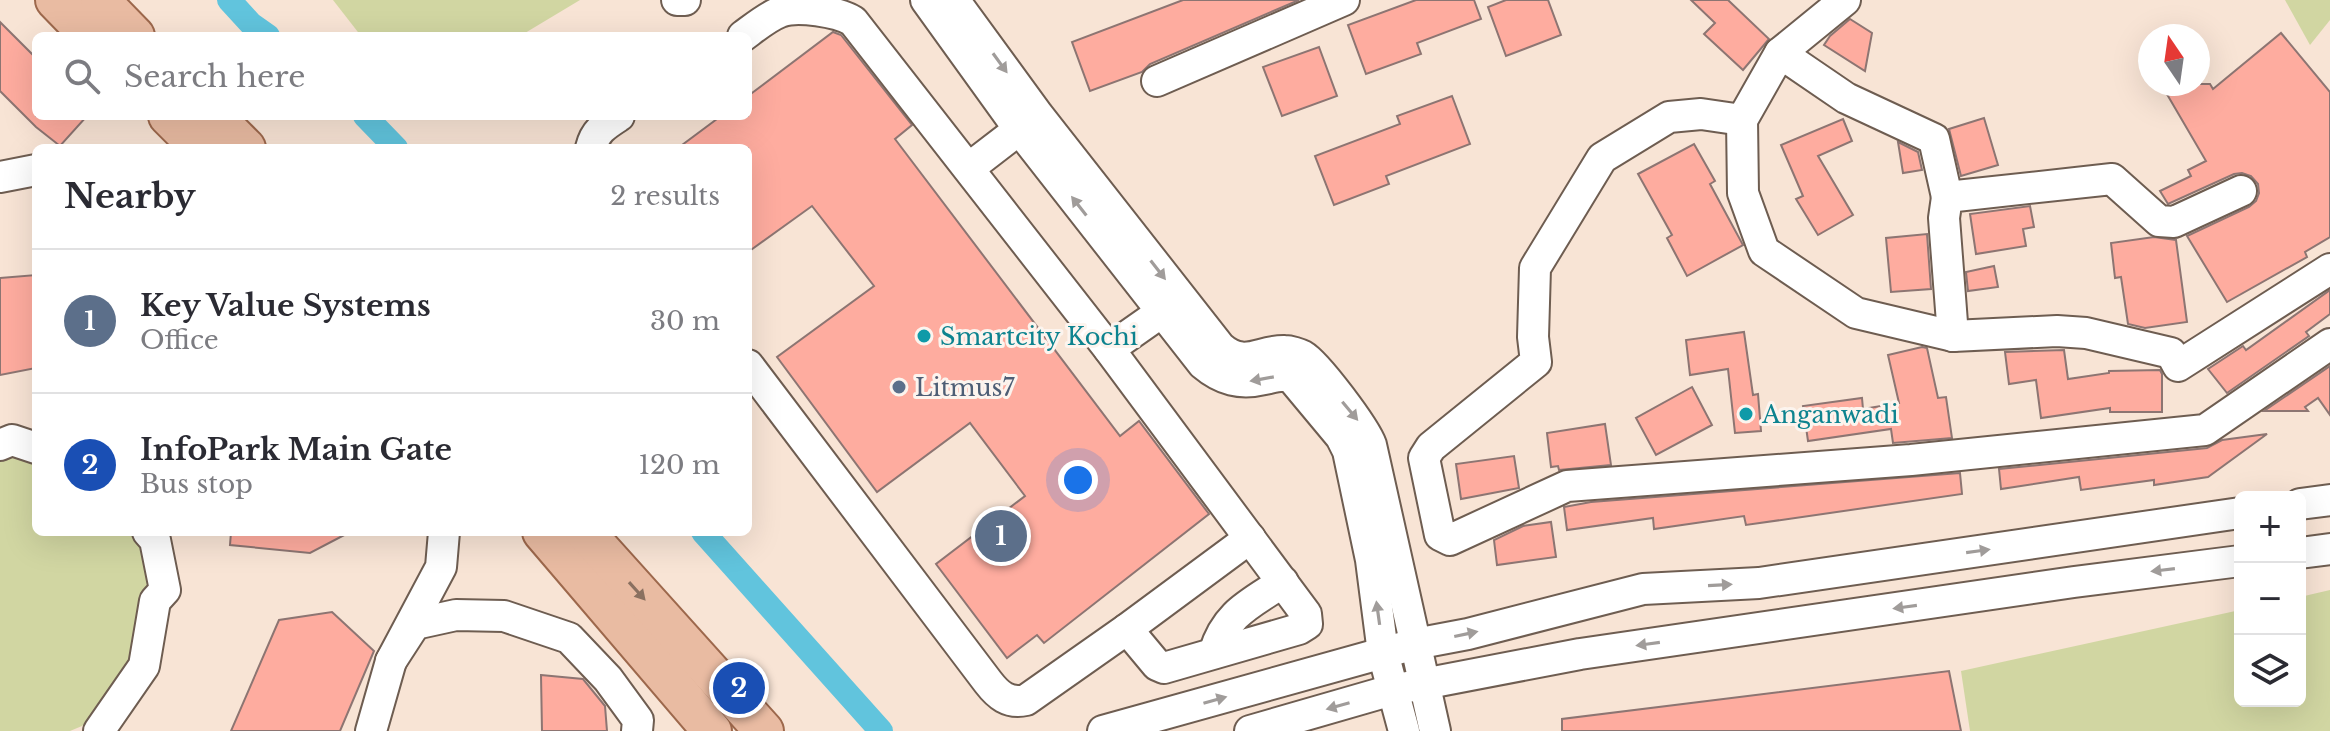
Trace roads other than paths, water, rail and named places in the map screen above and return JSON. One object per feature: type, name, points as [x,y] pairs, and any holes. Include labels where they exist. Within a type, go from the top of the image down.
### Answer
[{"type":"main road","points":[[55,0],[86,32]]},
{"type":"main road","points":[[100,0],[131,32]]},
{"type":"main road","points":[[172,120],[196,144]]},
{"type":"main road","points":[[218,120],[242,144]]},
{"type":"main road","points":[[545,536],[712,731]]},
{"type":"main road","points":[[589,536],[764,731]]},
{"type":"street","points":[[677,0],[685,0]]},
{"type":"street","points":[[926,0],[1029,122],[1171,305],[1203,364],[1217,376],[1230,381],[1243,382],[1284,375],[1291,377],[1341,437],[1348,451],[1371,560],[1383,653],[1404,731]]},
{"type":"street","points":[[954,0],[1029,122]]},
{"type":"street","points":[[1157,81],[1344,0]]},
{"type":"street","points":[[1845,0],[1780,53],[1742,120],[1743,193],[1764,251],[1856,313],[1953,336],[2057,331],[2086,333],[2171,353],[2178,366],[2330,269]]},
{"type":"street","points":[[749,32],[779,12],[789,10],[839,13],[853,21],[1109,349],[1283,582],[1306,614],[1307,624],[1164,668],[1157,665],[1127,629]]},
{"type":"street","points":[[1780,53],[1846,98],[1934,139],[1947,197],[1944,218],[1953,336]]},
{"type":"street","points":[[1742,120],[1701,114],[1669,117],[1602,158],[1535,268],[1533,337],[1536,362],[1431,447],[1424,458],[1440,535],[1450,540],[1567,486],[1911,460],[2205,430],[2330,344]]},
{"type":"street","points":[[592,144],[594,137],[613,120]]},
{"type":"street","points":[[969,168],[1029,122]]},
{"type":"street","points":[[0,177],[32,171]]},
{"type":"street","points":[[1947,197],[2112,179],[2159,221],[2174,222],[2241,191]]},
{"type":"street","points":[[1109,349],[1171,305]]},
{"type":"street","points":[[1171,305],[1229,355],[1252,358],[1286,350],[1305,357],[1360,423],[1371,445],[1435,731]]},
{"type":"street","points":[[752,370],[998,694],[1007,700],[1026,700],[1250,538]]},
{"type":"street","points":[[0,445],[12,440],[32,447]]},
{"type":"street","points":[[2306,503],[2330,500]]},
{"type":"street","points":[[1103,731],[1415,644],[1468,634],[1643,589],[1759,583],[2234,514]]},
{"type":"street","points":[[99,731],[144,666],[155,601],[165,590],[155,540],[152,536]]},
{"type":"street","points":[[371,731],[391,661],[441,567],[444,536]]},
{"type":"street","points":[[2306,552],[2330,549]]},
{"type":"street","points":[[1250,731],[1392,690],[1580,654],[2234,562]]},
{"type":"street","points":[[1214,653],[1227,621],[1283,582]]},
{"type":"street","points":[[391,661],[415,624],[456,615],[504,616],[569,638],[608,679],[638,720],[637,731]]},
{"type":"waterway","points":[[229,0],[262,32]]},
{"type":"waterway","points":[[369,120],[392,144]]},
{"type":"waterway","points":[[707,536],[881,731]]},
{"type":"place","name":"Smartcity Kochi","points":[[924,336]]},
{"type":"place","name":"Litmus7","points":[[899,387]]},
{"type":"place","name":"Anganwadi","points":[[1746,414]]},
{"type":"place","name":"Key Value Systems","points":[[1001,536]]},
{"type":"place","name":"InfoPark Main Gate","points":[[739,688]]}]
